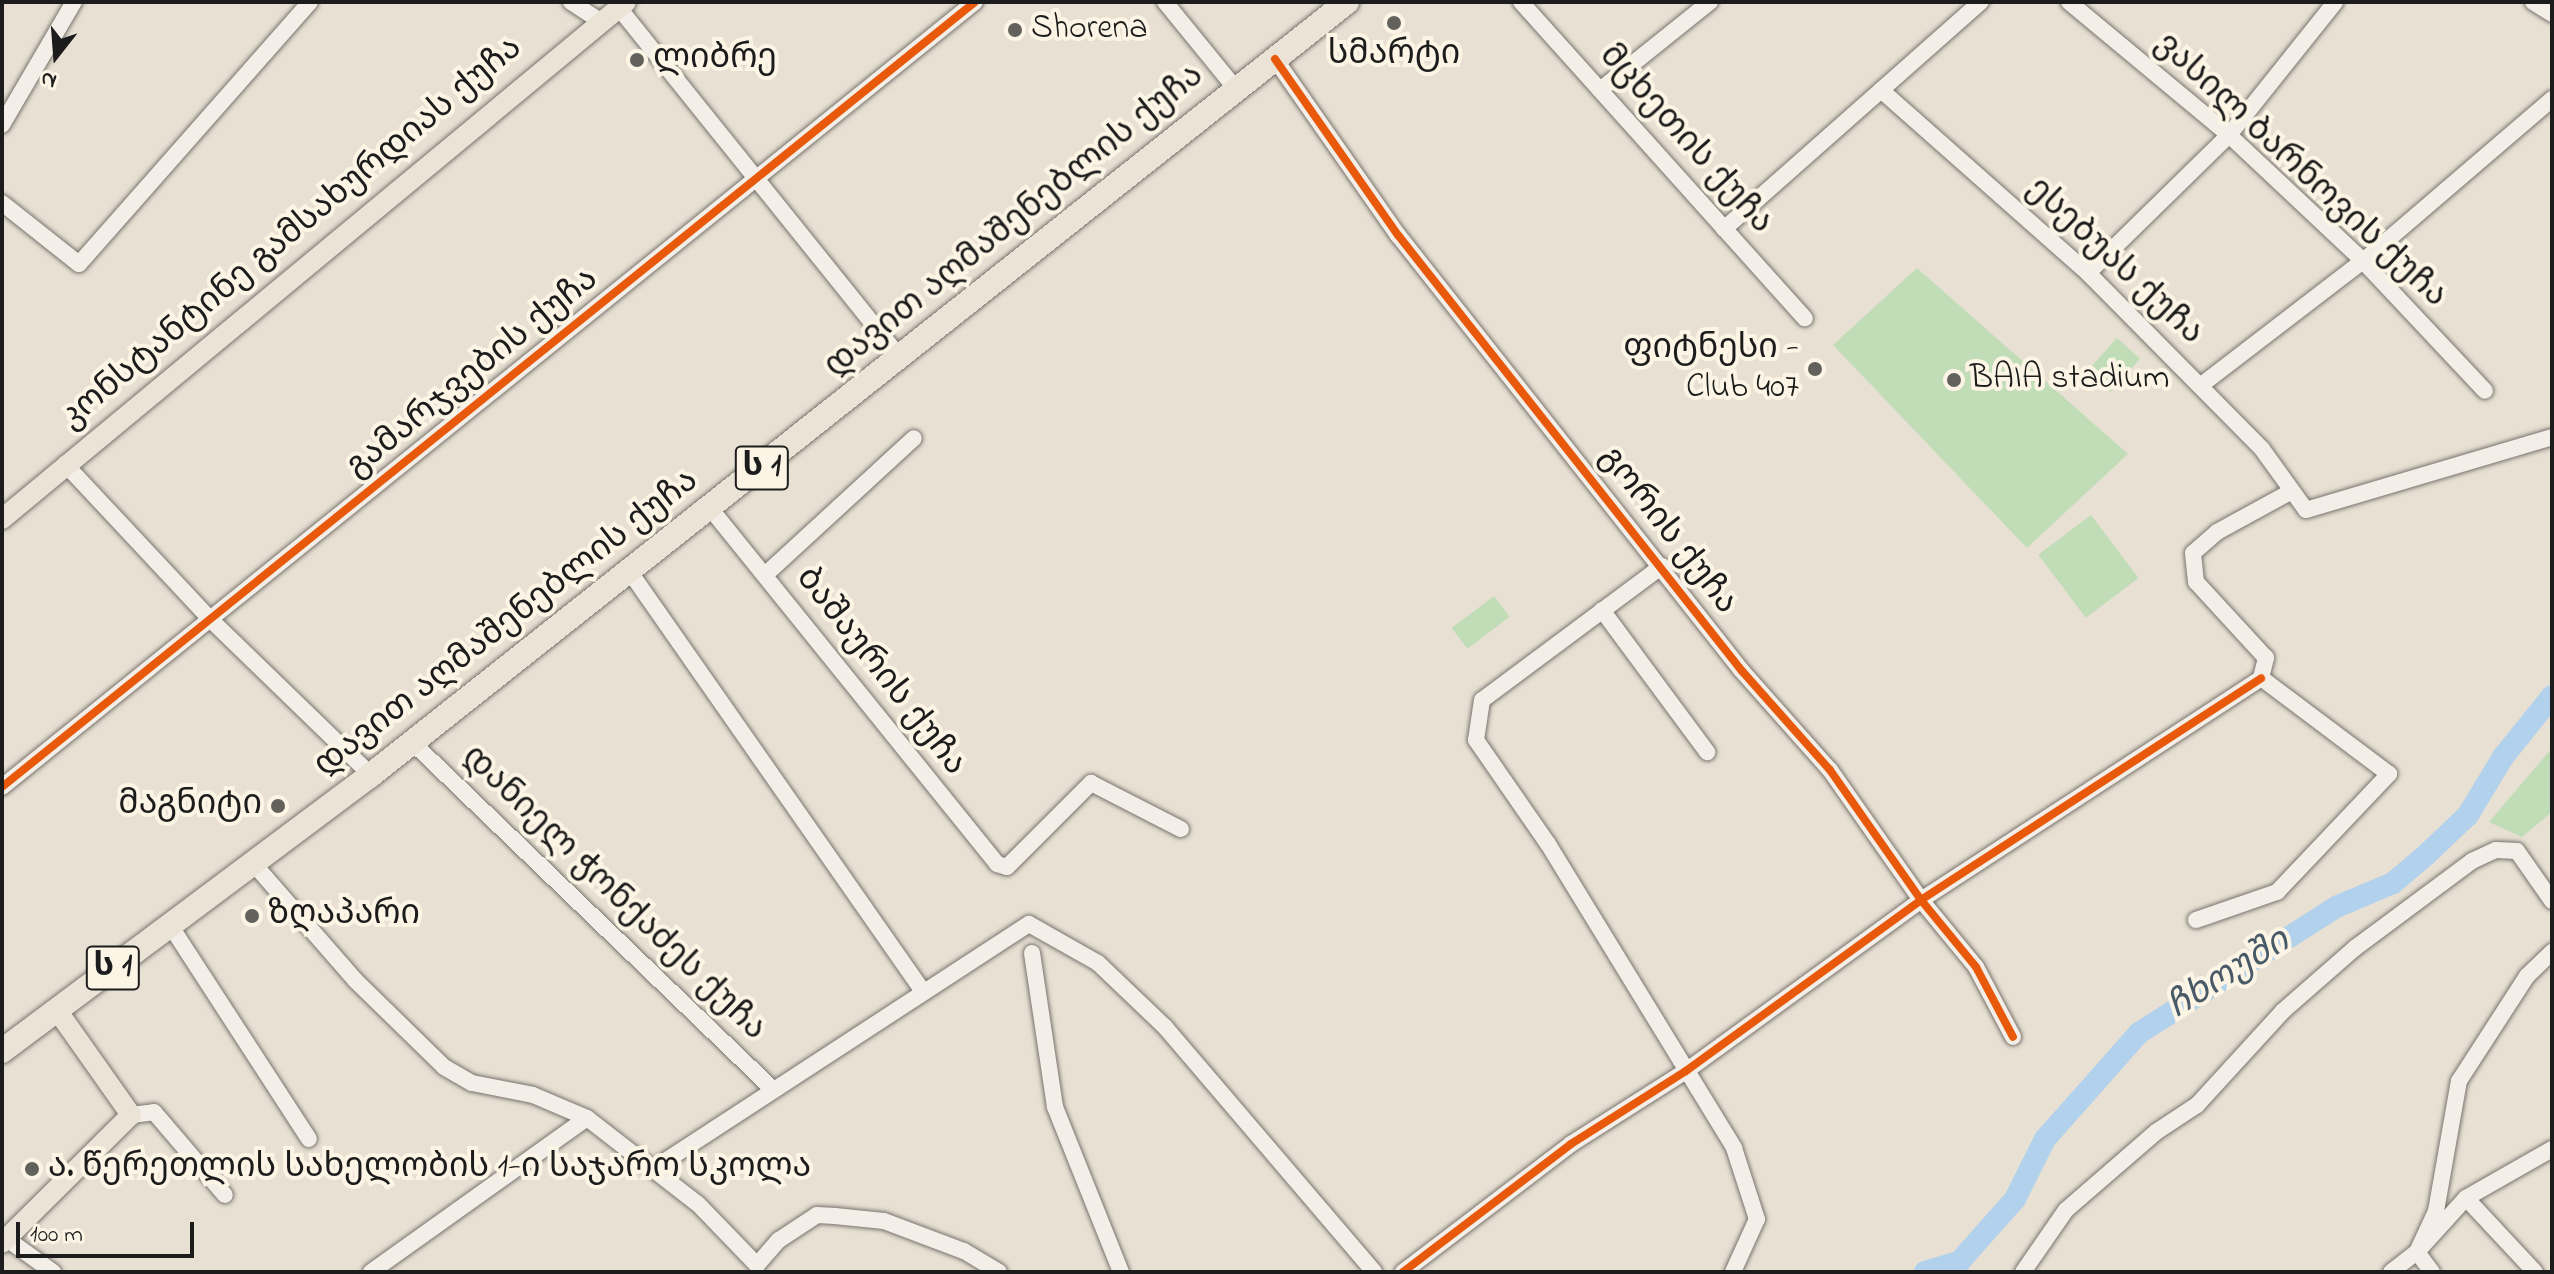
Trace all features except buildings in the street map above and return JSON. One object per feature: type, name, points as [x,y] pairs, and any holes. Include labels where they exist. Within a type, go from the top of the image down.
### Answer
[{"type":"highway","name":"დავით აღმაშენებლის ქუჩა","points":[[2,1051],[413,743],[1347,2]]},
{"type":"main road","name":"კონსტანტინე გამსახურდიას ქუჩა","points":[[2,519],[622,5]]},
{"type":"main road","points":[[4,1241],[131,1115],[57,1010]]},
{"type":"street","points":[[2,125],[74,2]]},
{"type":"street","points":[[2,203],[79,264],[310,2]]},
{"type":"street","points":[[571,2],[600,21]]},
{"type":"street","name":"გამარჯვების ქუჩა","points":[[2,787],[975,2]]},
{"type":"street","points":[[1165,2],[1236,89]]},
{"type":"street","name":"მცხეთის ქუჩა","points":[[1521,2],[1805,318]]},
{"type":"street","points":[[1600,90],[1710,2]]},
{"type":"street","points":[[1724,229],[1981,2]]},
{"type":"street","name":"ვასილ ბარნოვის ქუჩა","points":[[2069,2],[2229,135],[2363,261],[2485,391]]},
{"type":"street","points":[[2088,273],[2229,135],[2335,2]]},
{"type":"street","points":[[2533,2],[2552,14]]},
{"type":"street","points":[[622,5],[755,182],[900,358]]},
{"type":"street","name":"გორის ქუჩა","points":[[1275,59],[1398,235],[1742,671],[1830,770],[1921,900],[1976,967],[2013,1037]]},
{"type":"street","name":"ესებუას ქუჩა","points":[[1881,90],[2088,273],[2262,449],[2306,510],[2414,482],[2552,437]]},
{"type":"street","points":[[2200,386],[2363,261],[2552,99]]},
{"type":"street","points":[[765,575],[914,438]]},
{"type":"street","points":[[65,464],[210,619],[371,775]]},
{"type":"street","points":[[1403,1272],[1571,1144],[1686,1071],[1921,900],[2261,678],[2266,658],[2196,582],[2193,553],[2217,532],[2292,491]]},
{"type":"street","name":"ბაშაურის ქუჩა","points":[[710,508],[984,853],[1007,867],[1091,783],[1181,829]]},
{"type":"street","points":[[1662,566],[1482,700],[1476,740],[1548,844],[1734,1148],[1757,1219],[1733,1272]]},
{"type":"street","points":[[630,572],[922,990]]},
{"type":"street","points":[[1602,610],[1707,752]]},
{"type":"street","points":[[2196,920],[2277,892],[2389,774],[2261,678]]},
{"type":"street","name":"დანიელ ჭონქაძეს ქუჩა","points":[[413,743],[771,1088]]},
{"type":"street","points":[[2023,1272],[2066,1210],[2156,1132],[2197,1105],[2283,1011],[2355,948],[2472,861],[2496,850],[2517,851],[2552,901]]},
{"type":"street","points":[[253,863],[355,980],[444,1067],[472,1083],[533,1095],[587,1118],[698,1204],[754,1268],[779,1240],[817,1215],[884,1221],[964,1251],[999,1272]]},
{"type":"street","points":[[653,1169],[771,1088],[1029,924],[1098,963],[1165,1027],[1374,1272]]},
{"type":"street","points":[[170,925],[309,1139]]},
{"type":"street","points":[[2417,1252],[2436,1211],[2459,1081],[2527,976],[2552,952]]},
{"type":"street","points":[[1032,953],[1055,1107],[1121,1272]]},
{"type":"street","points":[[131,1115],[154,1112],[225,1195]]},
{"type":"street","points":[[371,1272],[587,1118]]},
{"type":"street","points":[[2391,1272],[2417,1252],[2466,1198],[2552,1149]]},
{"type":"street","points":[[2466,1198],[2535,1272]]},
{"type":"street","points":[[4,1241],[53,1272]]},
{"type":"street","points":[[2417,1252],[2432,1272]]},
{"type":"green space","name":"BAIA stadium","points":[[1917,268],[2128,454],[2027,548],[1833,345]]},
{"type":"green space","points":[[2117,338],[2140,359],[2110,392],[2087,371]]},
{"type":"green space","points":[[2091,515],[2139,578],[2086,618],[2038,555]]},
{"type":"green space","points":[[1494,596],[1510,617],[1467,649],[1452,628]]},
{"type":"green space","points":[[2552,748],[2552,812],[2522,837],[2489,822]]},
{"type":"waterway","name":"ჩხოუში","points":[[1925,1272],[1960,1261],[2015,1199],[2045,1139],[2139,1033],[2336,907],[2393,883],[2426,855],[2468,815],[2503,757],[2552,696]]},
{"type":"cycle path","points":[[2,787],[975,2]]},
{"type":"cycle path","points":[[1275,59],[1398,235],[1742,671],[1830,770],[1921,900],[1976,967],[2013,1037]]},
{"type":"cycle path","points":[[1403,1272],[1571,1144],[1686,1071],[1921,900],[2261,678]]},
{"type":"place","name":"სმარტი","points":[[1394,23]]},
{"type":"place","name":"Shorena","points":[[1015,30]]},
{"type":"place","name":"ლიბრე","points":[[637,60]]},
{"type":"place","name":"ფიტნესი - Club 407","points":[[1815,369]]},
{"type":"place","name":"BAIA stadium","points":[[1954,380]]},
{"type":"place","name":"მაგნიტი","points":[[278,806]]},
{"type":"place","name":"ზღაპარი","points":[[252,916]]},
{"type":"place","name":"ა. წერეთლის სახელობის 1-ი საჯარო სკოლა","points":[[32,1169]]}]
